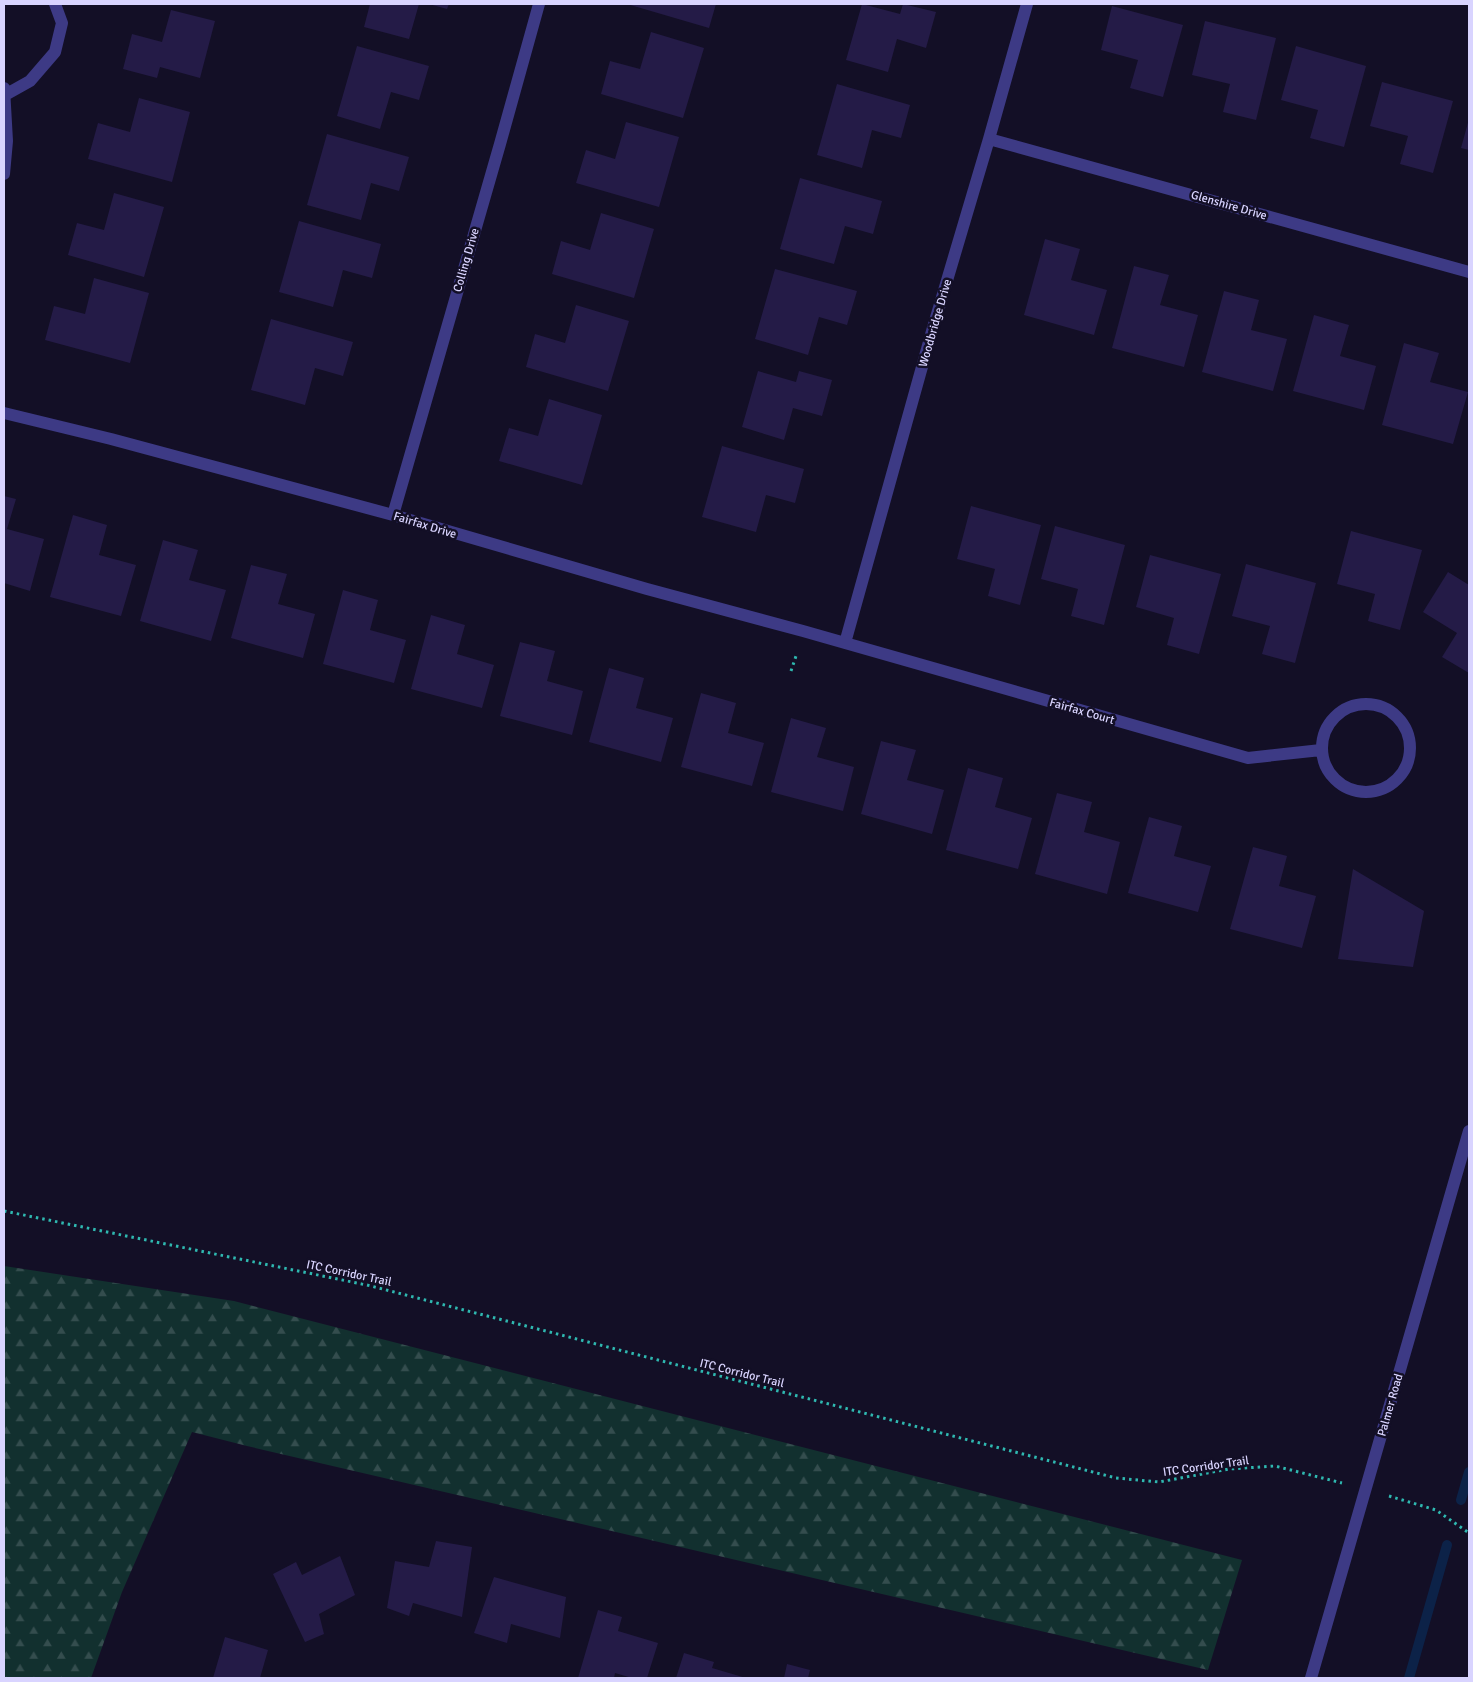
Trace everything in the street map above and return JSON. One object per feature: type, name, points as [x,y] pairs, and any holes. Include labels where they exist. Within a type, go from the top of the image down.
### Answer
[{"type":"street","points":[[4,174],[7,141],[4,91],[30,80],[55,52],[62,23],[55,4]]},
{"type":"street","name":"Colling Drive","points":[[393,515],[539,4]]},
{"type":"street","name":"Woodbridge Drive","points":[[845,643],[932,331],[1027,4]]},
{"type":"street","name":"Glenshire Drive","points":[[989,139],[1469,272]]},
{"type":"street","name":"Fairfax Drive","points":[[4,413],[120,441],[393,515],[638,587],[845,643]]},
{"type":"street","name":"Fairfax Court","points":[[845,643],[1248,758],[1321,750]]},
{"type":"street","points":[[1364,702],[1381,705],[1396,714],[1407,728],[1411,746],[1408,763],[1399,778],[1385,788],[1368,793],[1351,790],[1336,781],[1326,767],[1321,750],[1324,733],[1333,718],[1347,707],[1364,702]]},
{"type":"street","name":"Palmer Road","points":[[1311,1678],[1469,1131]]},
{"type":"path","points":[[791,671],[797,652]]},
{"type":"path","name":"ITC Corridor Trail","points":[[4,1211],[367,1285],[1116,1478],[1159,1482],[1230,1469],[1275,1466],[1436,1510],[1469,1533]]},
{"type":"green space","points":[[4,1266],[234,1301],[1242,1560],[1208,1670],[192,1432],[122,1592],[91,1678],[4,1678]]},
{"type":"building","points":[[370,4],[419,4],[409,39],[364,27]]},
{"type":"building","points":[[429,4],[449,4],[447,9]]},
{"type":"building","points":[[627,4],[716,4],[709,28]]},
{"type":"building","points":[[862,4],[900,14],[903,4],[936,12],[926,48],[897,39],[888,72],[846,60]]},
{"type":"building","points":[[1112,6],[1183,25],[1163,97],[1130,88],[1138,60],[1101,50]]},
{"type":"building","points":[[171,10],[215,21],[200,78],[160,67],[157,78],[123,69],[132,34],[162,42]]},
{"type":"building","points":[[1205,21],[1276,38],[1256,120],[1223,112],[1230,84],[1192,75]]},
{"type":"building","points":[[651,32],[704,48],[683,118],[601,94],[610,61],[640,69]]},
{"type":"building","points":[[357,46],[429,66],[419,100],[391,92],[380,129],[337,116]]},
{"type":"building","points":[[1296,46],[1366,66],[1344,147],[1310,138],[1318,110],[1281,100]]},
{"type":"building","points":[[1382,82],[1453,101],[1433,173],[1400,164],[1408,136],[1370,126]]},
{"type":"building","points":[[837,84],[910,105],[901,138],[872,130],[862,168],[817,155]]},
{"type":"building","points":[[139,98],[190,112],[172,182],[88,159],[98,123],[130,132]]},
{"type":"building","points":[[1469,119],[1469,150],[1461,148]]},
{"type":"building","points":[[626,122],[679,137],[659,207],[576,183],[586,150],[615,159]]},
{"type":"building","points":[[327,134],[409,157],[399,191],[371,183],[361,220],[307,205]]},
{"type":"building","points":[[800,178],[882,201],[873,234],[845,226],[834,264],[780,249]]},
{"type":"building","points":[[114,193],[164,207],[144,277],[68,255],[77,223],[104,230]]},
{"type":"building","points":[[601,213],[654,229],[634,298],[552,274],[561,241],[590,250]]},
{"type":"building","points":[[299,221],[381,244],[372,278],[343,270],[333,307],[279,292]]},
{"type":"building","points":[[1045,239],[1080,249],[1071,280],[1107,290],[1094,335],[1024,315]]},
{"type":"building","points":[[1134,266],[1169,275],[1160,305],[1198,315],[1184,367],[1112,348]]},
{"type":"building","points":[[775,269],[857,291],[847,325],[819,317],[808,355],[755,339]]},
{"type":"building","points":[[94,278],[149,293],[130,363],[45,340],[54,306],[85,314]]},
{"type":"building","points":[[1224,291],[1259,300],[1251,330],[1287,339],[1273,391],[1202,372]]},
{"type":"building","points":[[576,305],[629,321],[608,391],[526,367],[535,334],[565,343]]},
{"type":"building","points":[[1314,315],[1349,325],[1340,356],[1376,366],[1364,410],[1293,391]]},
{"type":"building","points":[[271,319],[353,342],[343,376],[315,368],[305,405],[251,390]]},
{"type":"building","points":[[1404,343],[1439,353],[1430,382],[1468,392],[1453,444],[1382,425]]},
{"type":"building","points":[[758,371],[796,382],[799,371],[832,380],[822,416],[793,408],[784,440],[742,427]]},
{"type":"building","points":[[549,399],[602,415],[582,485],[499,461],[509,428],[538,436]]},
{"type":"building","points":[[722,446],[804,469],[795,503],[766,495],[756,532],[702,517]]},
{"type":"building","points":[[4,496],[16,499],[7,529],[44,539],[30,591],[4,583]]},
{"type":"building","points":[[971,506],[1041,525],[1020,605],[988,596],[995,569],[957,559]]},
{"type":"building","points":[[73,515],[107,525],[99,555],[136,565],[121,616],[50,597]]},
{"type":"building","points":[[1055,526],[1125,545],[1104,625],[1071,616],[1078,589],[1041,579]]},
{"type":"building","points":[[1351,531],[1422,550],[1400,630],[1368,621],[1375,594],[1337,584]]},
{"type":"building","points":[[163,540],[198,550],[189,580],[226,590],[211,641],[140,621]]},
{"type":"building","points":[[1150,555],[1221,574],[1199,654],[1167,645],[1174,618],[1136,607]]},
{"type":"building","points":[[1246,564],[1316,583],[1295,663],[1262,654],[1270,626],[1232,616]]},
{"type":"building","points":[[251,565],[287,574],[278,604],[315,614],[303,658],[231,638]]},
{"type":"building","points":[[1448,572],[1469,585],[1469,673],[1442,657],[1457,633],[1423,612]]},
{"type":"building","points":[[343,590],[378,600],[370,630],[406,640],[394,683],[323,664]]},
{"type":"building","points":[[431,615],[465,625],[457,654],[494,665],[482,708],[411,689]]},
{"type":"building","points":[[520,642],[555,651],[547,681],[583,691],[572,735],[500,716]]},
{"type":"building","points":[[609,668],[644,678],[636,708],[673,718],[661,762],[589,742]]},
{"type":"building","points":[[701,693],[736,703],[728,733],[764,743],[752,786],[681,767]]},
{"type":"building","points":[[791,718],[826,728],[817,757],[854,767],[843,811],[771,792]]},
{"type":"building","points":[[881,741],[916,750],[907,780],[944,790],[932,834],[861,814]]},
{"type":"building","points":[[968,768],[1003,778],[995,807],[1032,818],[1018,869],[946,850]]},
{"type":"building","points":[[1057,793],[1092,802],[1084,832],[1120,842],[1107,894],[1035,874]]},
{"type":"building","points":[[1149,817],[1182,826],[1174,856],[1211,866],[1198,912],[1128,893]]},
{"type":"building","points":[[1253,847],[1287,856],[1279,886],[1316,896],[1302,948],[1230,929]]},
{"type":"building","points":[[1353,869],[1424,911],[1413,967],[1338,959]]},
{"type":"building","points":[[436,1541],[472,1547],[462,1617],[413,1603],[409,1616],[387,1608],[395,1561],[429,1567]]},
{"type":"building","points":[[340,1556],[355,1595],[319,1614],[324,1634],[305,1642],[273,1574],[296,1562],[302,1575]]},
{"type":"building","points":[[494,1577],[566,1597],[560,1638],[511,1624],[507,1643],[474,1633]]},
{"type":"building","points":[[598,1610],[622,1617],[618,1631],[658,1643],[647,1678],[632,1678],[615,1673],[614,1678],[578,1678]]},
{"type":"building","points":[[225,1637],[268,1650],[260,1678],[213,1678]]},
{"type":"building","points":[[684,1653],[714,1662],[712,1668],[746,1678],[676,1678]]},
{"type":"building","points":[[787,1664],[810,1670],[808,1678],[784,1678]]},
{"type":"waterway","points":[[1461,1500],[1469,1472]]},
{"type":"waterway","points":[[1409,1678],[1447,1545]]}]
